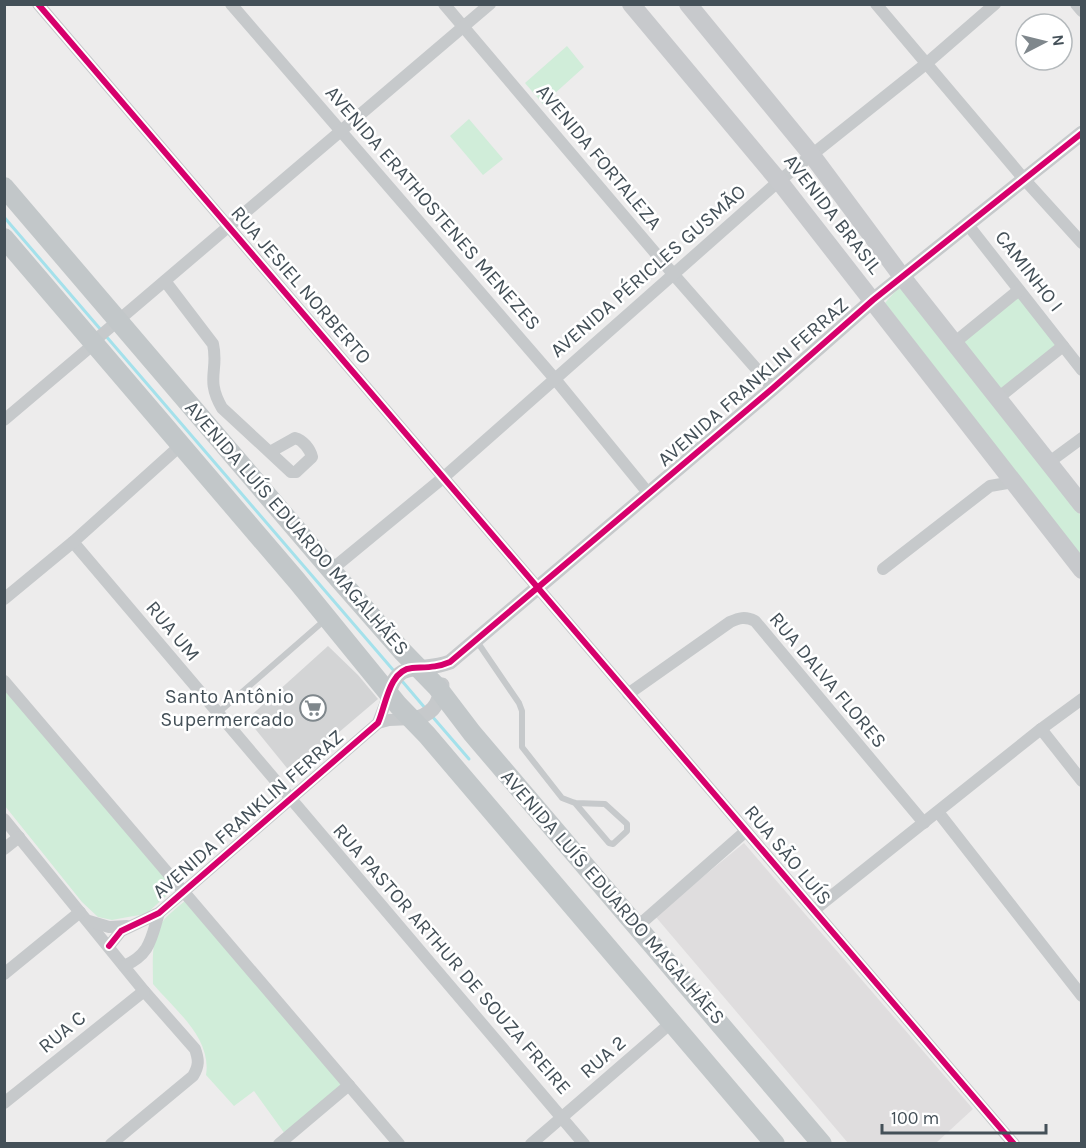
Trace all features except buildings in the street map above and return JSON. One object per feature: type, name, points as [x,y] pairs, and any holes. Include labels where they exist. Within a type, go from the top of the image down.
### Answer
[{"type":"main road","name":"AVENIDA BRASIL","points":[[631,4],[779,181],[1082,570]]},
{"type":"main road","name":"AVENIDA BRASIL","points":[[687,4],[811,154],[903,278],[1082,505]]},
{"type":"main road","name":"AVENIDA LUÍS EDUARDO MAGALHÃES","points":[[4,187],[116,323],[639,926],[822,1143]]},
{"type":"main road","name":"AVENIDA LUÍS EDUARDO MAGALHÃES","points":[[4,238],[98,339],[182,445],[775,1143]]},
{"type":"street","name":"RUA JESIEL NORBERTO","points":[[38,4],[539,587]]},
{"type":"street","name":"AVENIDA ERATHOSTENES MENEZES","points":[[231,4],[555,379],[649,494]]},
{"type":"street","name":"AVENIDA FORTALEZA","points":[[444,4],[773,388]]},
{"type":"street","points":[[4,420],[490,4]]},
{"type":"street","points":[[876,4],[1081,243]]},
{"type":"street","name":"AVENIDA PÉRICLES GUSMÃO","points":[[331,570],[444,477],[779,181],[927,63],[995,4]]},
{"type":"street","points":[[1076,4],[1082,11]]},
{"type":"street","name":"AVENIDA FRANKLIN FERRAZ","points":[[450,662],[773,388],[873,300],[1082,133]]},
{"type":"street","name":"CAMINHO I","points":[[968,225],[1082,370]]},
{"type":"street","points":[[165,281],[213,344],[216,354],[212,384],[215,397],[222,408],[270,452]]},
{"type":"street","points":[[954,343],[1019,291]]},
{"type":"street","points":[[999,398],[1063,346]]},
{"type":"street","points":[[1048,463],[1082,438]]},
{"type":"street","points":[[4,599],[73,542],[182,445]]},
{"type":"street","points":[[990,486],[997,460]]},
{"type":"street","points":[[883,569],[990,486],[1013,482]]},
{"type":"street","name":"RUA UM","points":[[73,542],[291,800]]},
{"type":"street","name":"RUA SÃO LUÍS","points":[[539,587],[628,694],[1014,1143]]},
{"type":"street","name":"RUA DALVA FLORES","points":[[628,694],[730,622],[748,617],[755,621],[924,823]]},
{"type":"street","points":[[450,662],[443,677],[440,697],[431,712],[415,719],[378,723],[390,688],[399,673],[413,668],[435,668],[450,662]]},
{"type":"street","points":[[4,681],[399,1143]]},
{"type":"street","points":[[814,910],[1082,699]]},
{"type":"street","name":"AVENIDA FRANKLIN FERRAZ","points":[[109,946],[117,935],[159,913],[378,723]]},
{"type":"street","points":[[1041,729],[1082,781]]},
{"type":"street","name":"RUA PASTOR ARTHUR DE SOUZA FREIRE","points":[[291,800],[584,1143]]},
{"type":"street","points":[[938,812],[1082,996]]},
{"type":"street","points":[[4,819],[195,1049],[199,1058],[198,1068],[193,1076],[111,1143]]},
{"type":"street","points":[[639,926],[746,831]]},
{"type":"street","points":[[4,849],[19,837]]},
{"type":"street","name":"AVENIDA FRANKLIN FERRAZ","points":[[143,989],[144,954],[159,913]]},
{"type":"street","points":[[84,916],[109,927],[132,926]]},
{"type":"street","points":[[4,974],[84,916]]},
{"type":"street","points":[[124,966],[144,954]]},
{"type":"street","name":"RUA C","points":[[4,1103],[143,989]]},
{"type":"street","name":"RUA 2","points":[[531,1143],[672,1022]]},
{"type":"street","points":[[279,1143],[349,1084]]},
{"type":"lane","points":[[218,713],[328,618]]},
{"type":"lane","points":[[476,640],[519,703],[522,711],[522,747],[527,755],[562,798],[575,803],[605,804],[627,824],[627,831],[613,844],[609,843],[575,803]]},
{"type":"shaded area","points":[[744,843],[973,1109],[936,1143],[848,1143],[655,916]]},
{"type":"green space","points":[[567,46],[584,67],[543,104],[525,83]]},
{"type":"green space","points":[[469,119],[503,159],[483,175],[450,136]]},
{"type":"green space","points":[[900,286],[1081,516],[1081,556],[885,303]]},
{"type":"green space","points":[[1019,295],[1058,344],[1001,391],[962,342]]},
{"type":"green space","points":[[4,689],[176,887],[146,914],[112,920],[98,917],[82,902],[5,806]]},
{"type":"green space","points":[[186,900],[344,1082],[285,1134],[254,1091],[234,1106],[206,1075],[206,1062],[198,1037],[181,1014],[153,984],[156,933],[164,919]]},
{"type":"waterway","points":[[4,217],[101,330]]},
{"type":"waterway","points":[[105,335],[394,671]]},
{"type":"waterway","points":[[402,681],[425,708]]},
{"type":"waterway","points":[[431,715],[469,759]]},
{"type":"cycle path","points":[[38,4],[1014,1144]]},
{"type":"cycle path","points":[[109,946],[121,931],[159,913],[378,723],[389,690],[398,675],[404,670],[450,662],[773,388],[873,300],[1082,133]]},
{"type":"place","name":"Santo Antônio Supermercado","points":[[313,708]]}]
